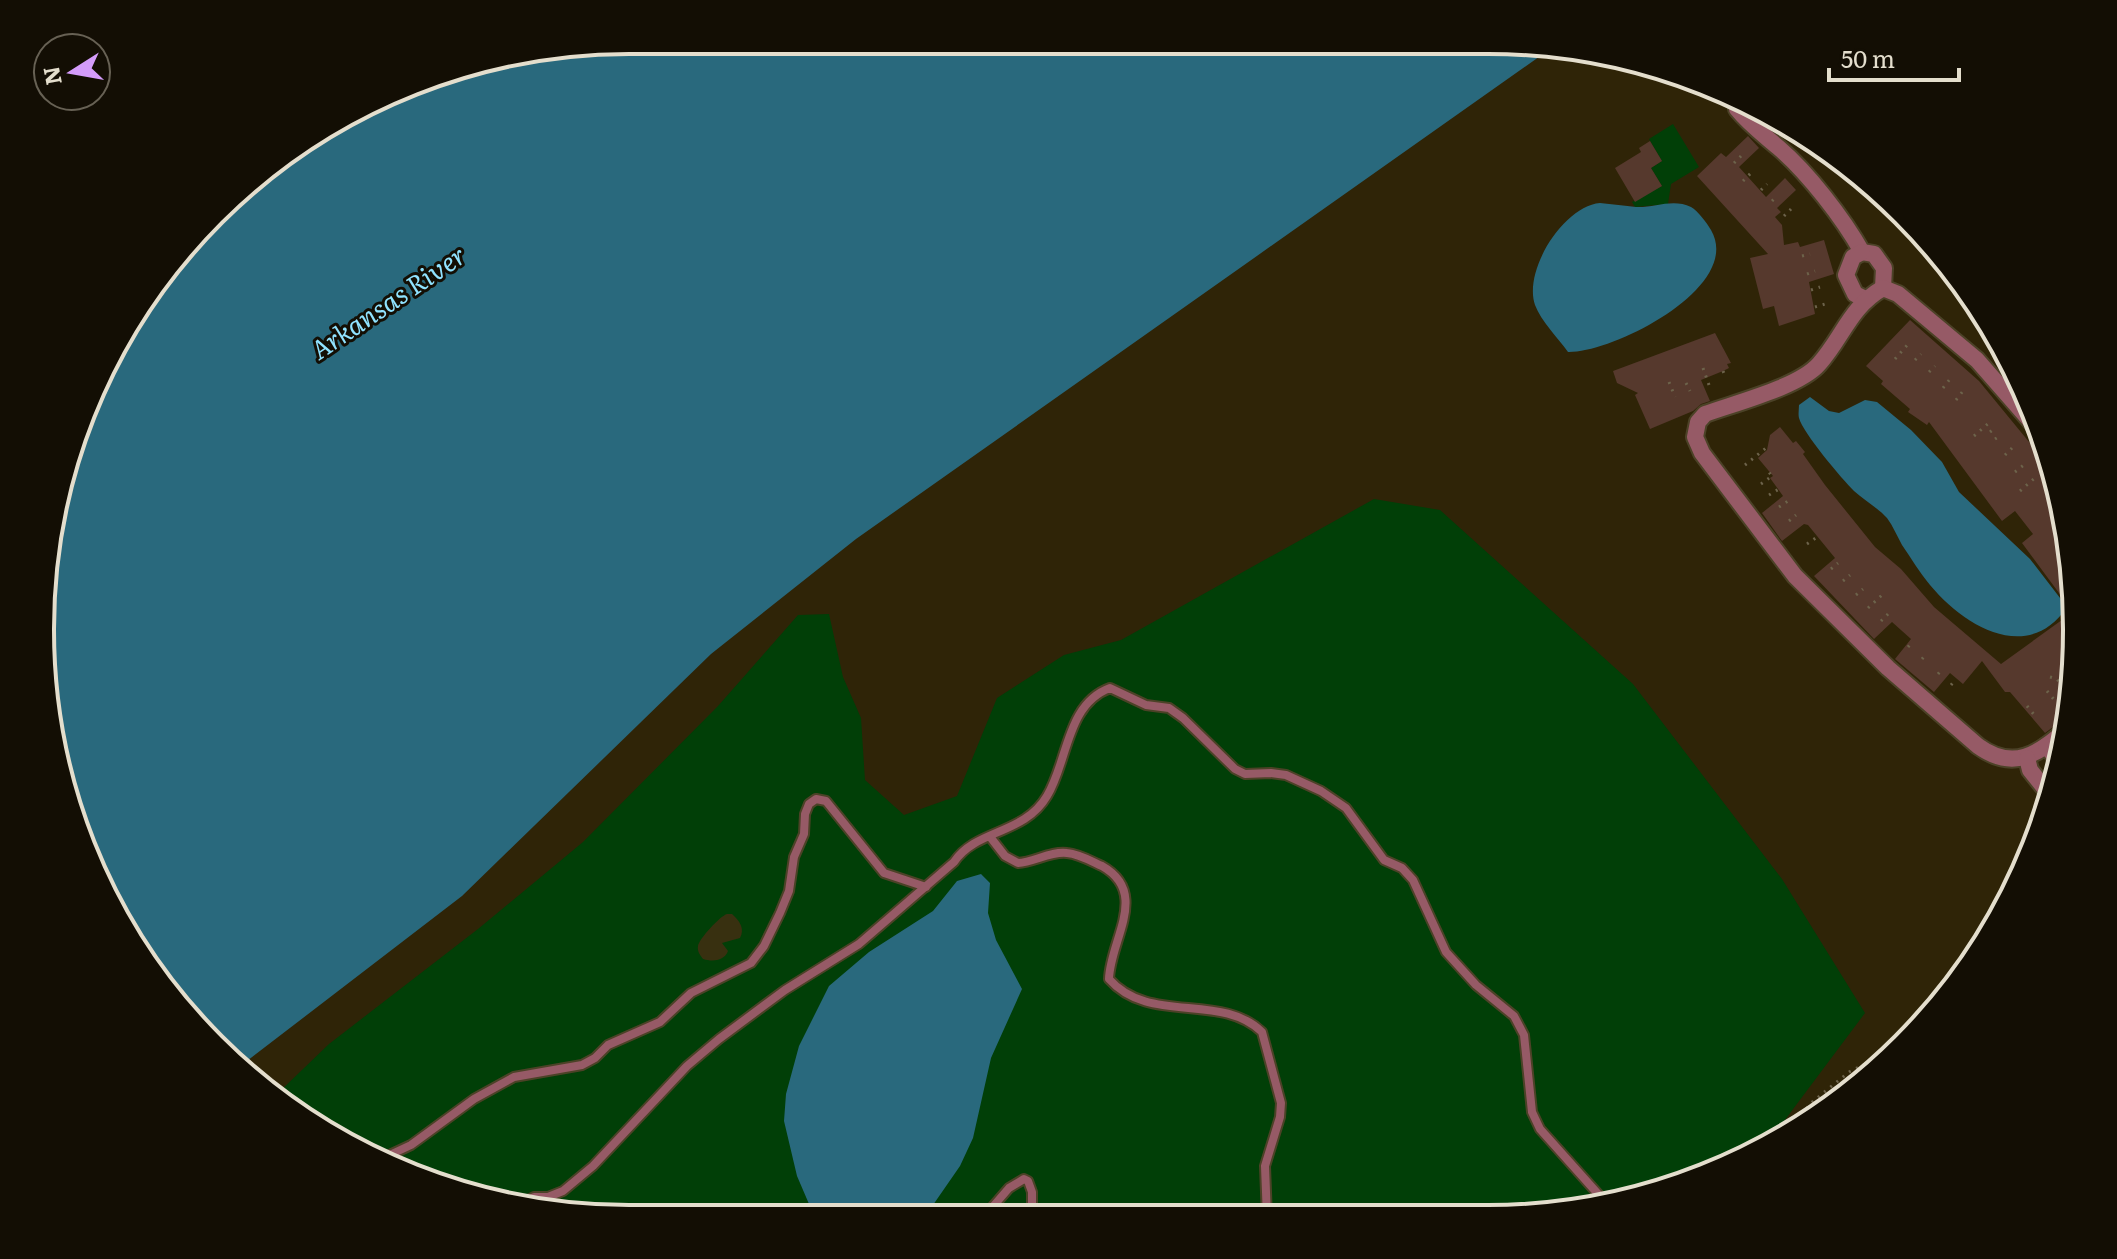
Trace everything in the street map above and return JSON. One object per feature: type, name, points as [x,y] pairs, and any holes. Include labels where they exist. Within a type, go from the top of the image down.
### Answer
[{"type":"street","points":[[1740,112],[1810,182],[1838,215],[1862,252]]},
{"type":"street","points":[[1865,299],[1855,294],[1846,275],[1853,257],[1862,252],[1874,254],[1884,268],[1883,288]]},
{"type":"street","points":[[1883,288],[1865,299],[1818,366],[1799,379],[1705,414],[1698,422],[1695,437],[1702,453],[1795,576],[1888,668],[1989,754],[2009,759],[2027,758],[2052,741]]},
{"type":"street","points":[[1883,288],[1898,294],[1977,360],[2018,407]]},
{"type":"street","points":[[2046,746],[2050,750]]},
{"type":"street","points":[[2027,758],[2030,770],[2041,784]]},
{"type":"lane","points":[[540,1198],[563,1191],[593,1166],[678,1074],[719,1039],[785,990],[859,944],[954,862],[962,850],[1031,816],[1047,797],[1070,733],[1082,711],[1100,692],[1110,688],[1146,705],[1169,708],[1225,761],[1245,774],[1286,775],[1321,791],[1346,808],[1384,860],[1402,868],[1413,880],[1446,952],[1476,985],[1514,1016],[1524,1035],[1532,1112],[1540,1129],[1598,1194]]},
{"type":"lane","points":[[392,1154],[411,1145],[474,1099],[514,1077],[582,1065],[608,1045],[660,1022],[691,993],[751,963],[764,946],[784,902],[794,857],[804,834],[805,814],[809,804],[816,799],[826,801],[884,873],[897,880],[926,887]]},
{"type":"lane","points":[[991,838],[1005,856],[1018,863],[1066,852],[1112,872],[1124,887],[1125,902],[1122,933],[1110,968],[1109,979],[1117,988],[1156,1006],[1222,1013],[1255,1025],[1262,1032],[1281,1103],[1280,1117],[1265,1166],[1266,1205]]},
{"type":"lane","points":[[994,1205],[1009,1188],[1024,1179],[1032,1192],[1032,1205]]},
{"type":"path","points":[[1734,163],[1741,156]]},
{"type":"path","points":[[1743,181],[1754,170]]},
{"type":"path","points":[[1761,190],[1767,184]]},
{"type":"path","points":[[1772,201],[1777,196]]},
{"type":"path","points":[[1784,216],[1791,209]]},
{"type":"path","points":[[1802,256],[1810,254]]},
{"type":"path","points":[[1807,274],[1815,271]]},
{"type":"path","points":[[1811,290],[1820,287]]},
{"type":"path","points":[[1815,307],[1825,304]]},
{"type":"path","points":[[1895,359],[1909,343]]},
{"type":"path","points":[[1915,360],[1921,354]]},
{"type":"path","points":[[1929,372],[1935,366]]},
{"type":"path","points":[[1703,368],[1709,385]]},
{"type":"path","points":[[1723,371],[1726,378]]},
{"type":"path","points":[[1943,388],[1950,379]]},
{"type":"path","points":[[1669,382],[1675,397]]},
{"type":"path","points":[[1686,383],[1690,391]]},
{"type":"path","points":[[1956,400],[1963,391]]},
{"type":"path","points":[[1974,436],[1990,422]]},
{"type":"path","points":[[1990,432],[1995,428]]},
{"type":"path","points":[[1995,439],[2001,435]]},
{"type":"path","points":[[1745,465],[1766,448]]},
{"type":"path","points":[[2005,455],[2012,448]]},
{"type":"path","points":[[2015,472],[2025,464]]},
{"type":"path","points":[[1761,484],[1772,476],[1767,470]]},
{"type":"path","points":[[2020,491],[2036,477]]},
{"type":"path","points":[[1769,495],[1779,489]]},
{"type":"path","points":[[1779,507],[1788,501]]},
{"type":"path","points":[[1789,521],[1796,515]]},
{"type":"path","points":[[1807,544],[1817,537]]},
{"type":"path","points":[[1831,569],[1838,563]]},
{"type":"path","points":[[1843,581],[1850,575]]},
{"type":"path","points":[[1856,595],[1863,589]]},
{"type":"path","points":[[1868,608],[1882,595]]},
{"type":"path","points":[[1881,621],[1888,614]]},
{"type":"path","points":[[1908,647],[1912,642]]},
{"type":"path","points":[[1922,659],[1926,654]]},
{"type":"path","points":[[1938,674],[1943,668]]},
{"type":"path","points":[[2050,677],[2060,684]]},
{"type":"path","points":[[1951,685],[1956,679]]},
{"type":"path","points":[[2047,691],[2056,702]]},
{"type":"path","points":[[2027,706],[2036,717]]},
{"type":"path","points":[[1807,1108],[1849,1072],[1864,1065]]},
{"type":"green space","points":[[1673,124],[1699,167],[1671,184],[1668,204],[1635,207],[1632,202],[1662,186],[1651,168],[1662,161],[1649,139]]},
{"type":"green space","points":[[1374,499],[1440,510],[1633,684],[1782,879],[1865,1013],[1782,1123],[1775,1128],[1708,1161],[1636,1185],[1600,1194],[1525,1204],[592,1204],[517,1194],[409,1161],[342,1128],[283,1089],[329,1044],[478,929],[583,842],[718,706],[798,615],[829,614],[843,677],[861,718],[865,780],[904,815],[957,796],[997,698],[1064,655],[1121,640]]},
{"type":"sand","points":[[727,914],[732,914],[739,922],[742,928],[740,938],[722,943],[728,951],[721,959],[703,959],[698,950],[699,943]]},
{"type":"water","name":"Arkansas River","points":[[1488,54],[1540,57],[856,539],[711,654],[462,896],[248,1060],[173,980],[131,917],[98,850],[74,778],[65,742],[55,667],[55,592],[65,517],[85,445],[113,375],[173,279],[223,223],[279,173],[342,131],[409,98],[517,65],[592,55]]},
{"type":"water","points":[[1600,203],[1636,207],[1684,204],[1697,211],[1711,230],[1716,252],[1709,273],[1692,294],[1669,313],[1614,341],[1568,352],[1535,305],[1535,275],[1541,258],[1560,227],[1586,207]]},
{"type":"water","points":[[1810,397],[1829,411],[1839,413],[1865,400],[1877,402],[1911,430],[1942,462],[1959,492],[2030,559],[2062,601],[2063,612],[2051,624],[2034,634],[2015,636],[1997,633],[1960,614],[1926,580],[1887,518],[1854,491],[1824,456],[1802,425],[1799,405]]},
{"type":"water","points":[[981,874],[990,883],[988,913],[996,940],[1022,989],[991,1058],[973,1138],[960,1166],[933,1205],[809,1205],[797,1176],[784,1121],[786,1094],[799,1046],[829,986],[869,952],[933,911],[957,881]]},
{"type":"building","points":[[1748,136],[1759,148],[1739,167],[1766,197],[1785,178],[1796,190],[1777,208],[1781,212],[1775,217],[1782,225],[1784,245],[1798,242],[1800,247],[1824,240],[1834,274],[1809,282],[1815,314],[1779,326],[1774,306],[1763,309],[1750,258],[1768,254],[1697,176],[1721,153],[1726,157]]},
{"type":"building","points":[[1650,141],[1662,161],[1651,168],[1662,186],[1635,202],[1615,168],[1641,152],[1639,148]]},
{"type":"building","points":[[1910,320],[1979,381],[2032,446],[2052,517],[2062,597],[2022,543],[2033,534],[2015,511],[2002,521],[1929,422],[1927,425],[1908,412],[1910,409],[1866,366]]},
{"type":"building","points":[[1715,333],[1731,363],[1727,364],[1729,368],[1701,380],[1710,401],[1650,429],[1635,395],[1638,393],[1617,383],[1613,371]]},
{"type":"building","points":[[1780,427],[1793,443],[1796,441],[1825,485],[1875,547],[1901,569],[1934,607],[2001,664],[2063,619],[2058,705],[2055,726],[2045,733],[2010,692],[2005,692],[1982,661],[1963,684],[1950,673],[1934,692],[1895,659],[1911,639],[1892,622],[1874,639],[1814,576],[1835,558],[1808,525],[1804,524],[1782,541],[1762,513],[1783,496],[1770,478],[1773,476],[1758,458],[1767,450],[1770,435]]}]
